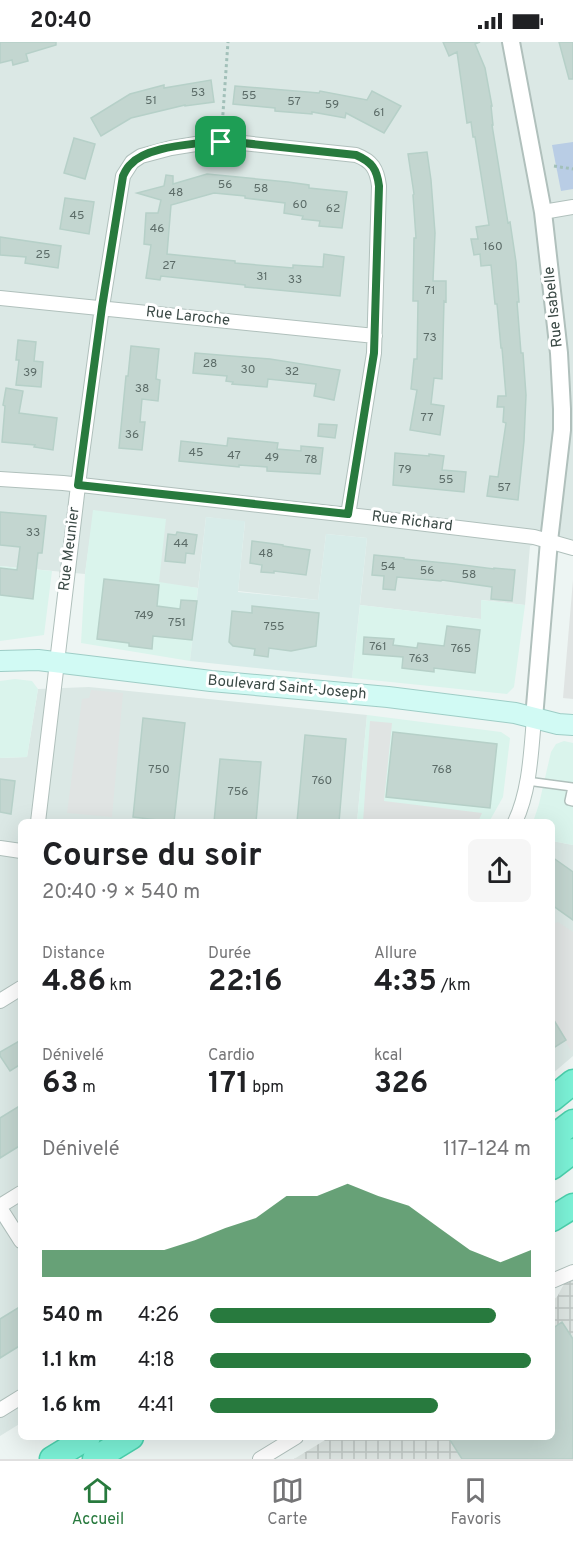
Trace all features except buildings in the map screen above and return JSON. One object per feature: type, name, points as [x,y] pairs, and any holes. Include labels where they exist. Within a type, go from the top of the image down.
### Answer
[{"type":"highway","points":[[555,1097],[573,1082]]},
{"type":"highway","points":[[555,1136],[573,1122]]},
{"type":"highway","points":[[555,1165],[573,1151]]},
{"type":"highway","points":[[555,1217],[573,1206]]},
{"type":"highway","points":[[52,1459],[83,1440]]},
{"type":"highway","points":[[96,1459],[126,1440]]},
{"type":"main road","name":"Boulevard Saint-Joseph","points":[[0,661],[38,660],[211,681],[420,701],[515,713],[573,726]]},
{"type":"street","name":"Rue Isabelle","points":[[511,42],[543,212],[559,353],[562,409],[562,430],[549,541],[534,718]]},
{"type":"street","name":"Rue Meunier","points":[[38,819],[78,485],[102,307],[123,176],[132,162],[152,152],[221,142],[356,155],[365,159],[378,174],[373,368],[348,514]]},
{"type":"street","points":[[543,212],[573,207]]},
{"type":"street","name":"Rue Laroche","points":[[0,298],[375,336]]},
{"type":"street","name":"Rue Richard","points":[[0,479],[78,485],[348,514],[523,536],[573,548]]},
{"type":"street","points":[[516,819],[527,781],[534,718]]},
{"type":"street","points":[[0,848],[18,850]]},
{"type":"street","points":[[0,1001],[18,990]]},
{"type":"street","points":[[18,1195],[0,1207],[18,1236]]},
{"type":"street","points":[[555,1280],[573,1272]]},
{"type":"street","points":[[0,1410],[18,1399]]},
{"type":"street","points":[[260,1459],[291,1440]]},
{"type":"lane","points":[[527,781],[573,784],[569,801],[573,802]]},
{"type":"path","points":[[221,142],[228,42]]},
{"type":"path","points":[[554,166],[573,168]]},
{"type":"shaded area","points":[[0,42],[573,42],[573,548],[549,541],[530,546],[525,605],[482,600],[481,619],[360,605],[367,538],[326,534],[318,600],[238,591],[245,522],[206,517],[198,588],[159,583],[94,510],[85,574],[0,566]]},
{"type":"shaded area","points":[[573,142],[573,189],[561,191],[552,145]]},
{"type":"shaded area","points":[[93,510],[166,519],[159,582],[198,588],[190,661],[81,643],[85,574]]},
{"type":"shaded area","points":[[206,517],[245,521],[238,592],[318,600],[326,534],[367,538],[352,678],[190,661]]},
{"type":"shaded area","points":[[0,566],[52,571],[44,635],[0,641]]},
{"type":"shaded area","points":[[573,580],[573,699],[563,698]]},
{"type":"shaded area","points":[[481,600],[525,605],[514,687],[507,694],[352,678],[360,605],[481,619]]},
{"type":"shaded area","points":[[15,679],[32,681],[38,689],[27,757],[0,758],[0,681]]},
{"type":"shaded area","points":[[89,687],[367,715],[357,819],[18,819],[18,1425],[0,1436],[0,758],[27,757],[38,689]]},
{"type":"shaded area","points":[[91,690],[123,693],[112,817],[67,813],[82,699],[89,698]]},
{"type":"shaded area","points":[[367,715],[501,732],[510,738],[503,797],[491,819],[357,819]]},
{"type":"shaded area","points":[[370,721],[392,723],[384,801],[482,813],[479,819],[363,819]]},
{"type":"shaded area","points":[[564,741],[573,743],[573,845],[555,842],[555,819],[534,819],[551,752],[556,744]]},
{"type":"shaded area","points":[[555,842],[573,845],[573,1056],[555,1071]]},
{"type":"shaded area","points":[[558,922],[573,932],[573,1049],[571,1051],[555,1023],[555,923]]},
{"type":"shaded area","points":[[573,1267],[573,1459],[294,1459],[325,1440],[555,1440],[555,1298]]},
{"type":"route","points":[[208,142],[221,142],[356,155],[365,159],[378,174],[373,368],[348,514],[78,485],[102,307],[123,176],[132,162],[152,152],[208,142]]}]
